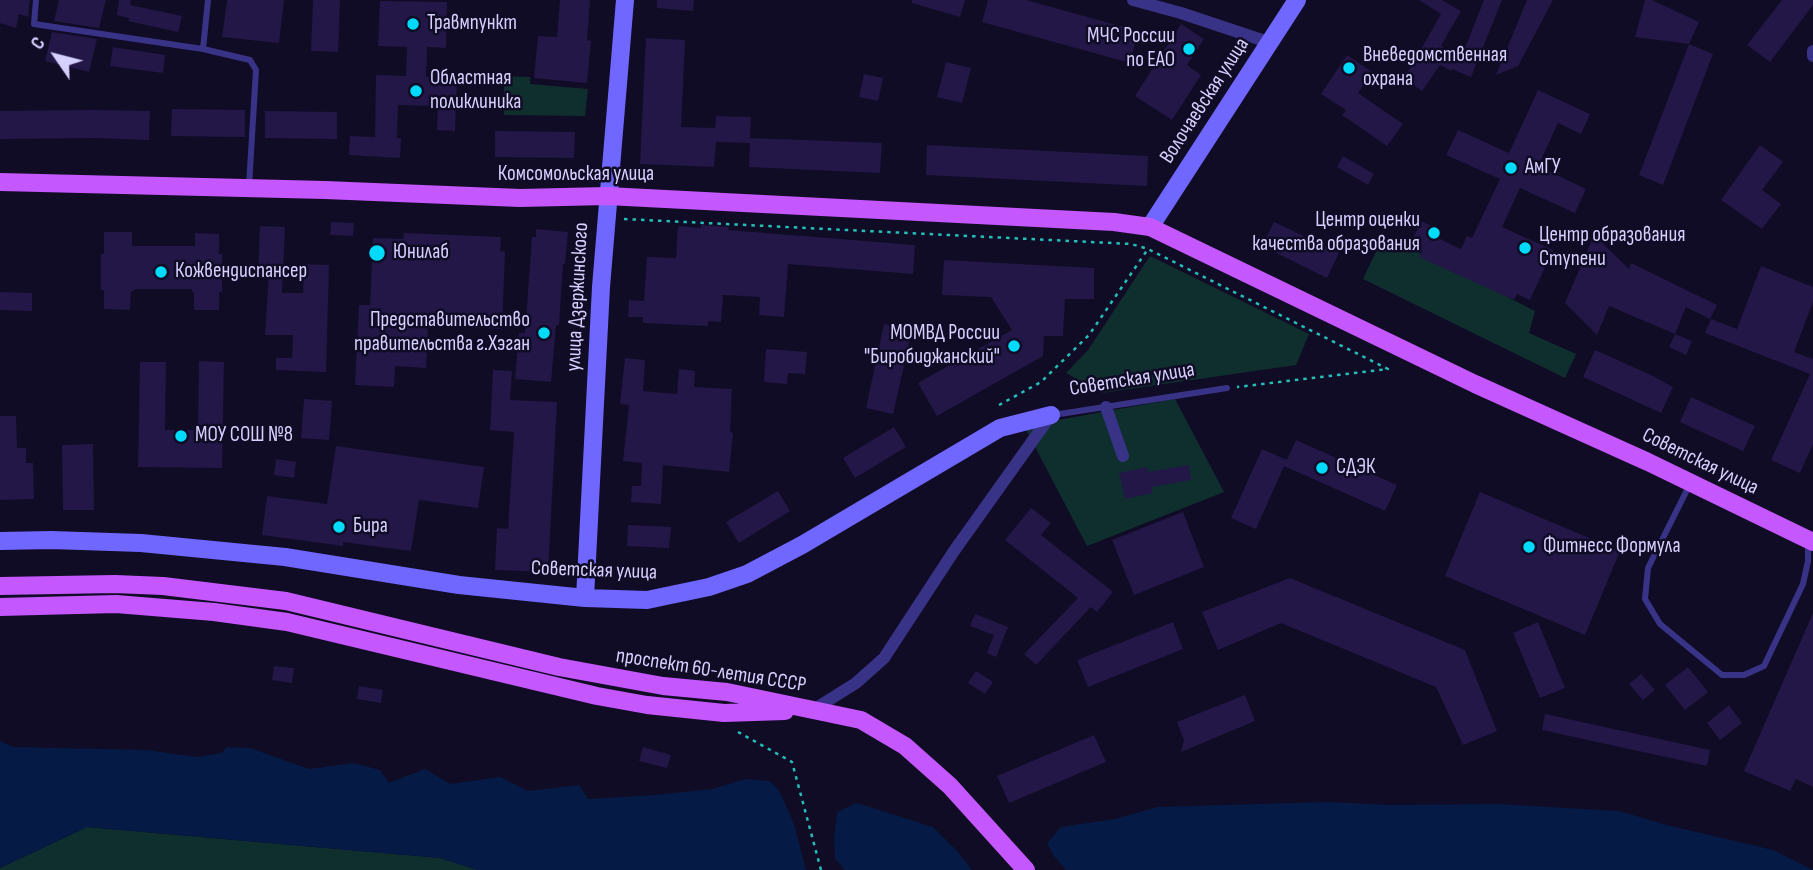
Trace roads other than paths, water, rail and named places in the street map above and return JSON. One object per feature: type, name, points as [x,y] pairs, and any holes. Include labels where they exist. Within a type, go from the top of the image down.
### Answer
[{"type":"main road","name":"улица Дзержинского","points":[[585,598],[600,287],[625,0]]},
{"type":"main road","name":"Волочаевская улица","points":[[1150,227],[1297,0]]},
{"type":"main road","name":"Комсомольская улица","points":[[0,182],[520,198],[607,196],[1100,221],[1150,227]]},
{"type":"main road","name":"Советская улица","points":[[1150,227],[1463,378],[1811,536]]},
{"type":"main road","name":"Советская улица","points":[[0,541],[141,543],[285,557],[459,585],[585,598],[647,600],[709,587],[747,574],[802,545],[1000,428],[1051,415]]},
{"type":"main road","name":"проспект 60-летия СССР","points":[[0,586],[163,586],[274,600],[559,667],[663,687],[727,692],[813,710]]},
{"type":"main road","name":"проспект 60-летия СССР","points":[[0,607],[116,604],[214,612],[287,622],[555,687],[647,705],[724,713],[813,710]]},
{"type":"main road","points":[[555,687],[559,667]]},
{"type":"main road","points":[[813,710],[861,720],[905,746],[950,786],[1026,870]]},
{"type":"street","points":[[1133,0],[1270,43]]},
{"type":"street","points":[[1107,407],[1124,456]]},
{"type":"street","points":[[813,710],[856,683],[884,658],[954,551],[1051,415]]},
{"type":"lane","points":[[36,0],[34,24],[203,49],[250,60],[256,70],[249,188]]},
{"type":"lane","points":[[203,49],[208,0]]},
{"type":"lane","name":"Советская улица","points":[[1051,415],[1227,388]]},
{"type":"lane","points":[[1691,482],[1648,568],[1645,599],[1660,624],[1722,675],[1744,675],[1764,667],[1803,584],[1811,536]]},
{"type":"water","points":[[0,741],[13,747],[147,750],[197,757],[222,753],[227,747],[250,748],[309,769],[353,763],[380,770],[389,783],[425,769],[450,784],[500,777],[528,791],[579,785],[588,799],[712,789],[745,779],[769,781],[779,790],[794,824],[806,870],[478,870],[440,858],[87,827],[0,868]]},
{"type":"water","points":[[1327,802],[1390,805],[1497,804],[1619,811],[1773,850],[1813,870],[1066,870],[1047,843],[1061,827],[1115,819],[1157,807]]},
{"type":"water","points":[[857,803],[933,827],[972,870],[845,870],[835,859],[837,812]]},
{"type":"place","name":"Травмпункт","points":[[413,24]]},
{"type":"place","name":"МЧС России по ЕАО","points":[[1189,49]]},
{"type":"place","name":"Вневедомственная охрана","points":[[1349,68]]},
{"type":"place","name":"Областная поликлиника","points":[[416,91]]},
{"type":"place","name":"АмГУ","points":[[1511,168]]},
{"type":"place","name":"Центр оценки качества образования","points":[[1434,233]]},
{"type":"place","name":"Центр образования Ступени","points":[[1525,248]]},
{"type":"place","name":"Юнилаб","points":[[377,253]]},
{"type":"place","name":"Кожвендиспансер","points":[[161,272]]},
{"type":"place","name":"Представительство правительства г.Хэган","points":[[544,333]]},
{"type":"place","name":"МОМВД России \"Биробиджанский\"","points":[[1014,346]]},
{"type":"place","name":"МОУ СОШ №8","points":[[181,436]]},
{"type":"place","name":"СДЭК","points":[[1322,468]]},
{"type":"place","name":"Бира","points":[[339,527]]},
{"type":"place","name":"Фитнесс Формула","points":[[1529,547]]}]
